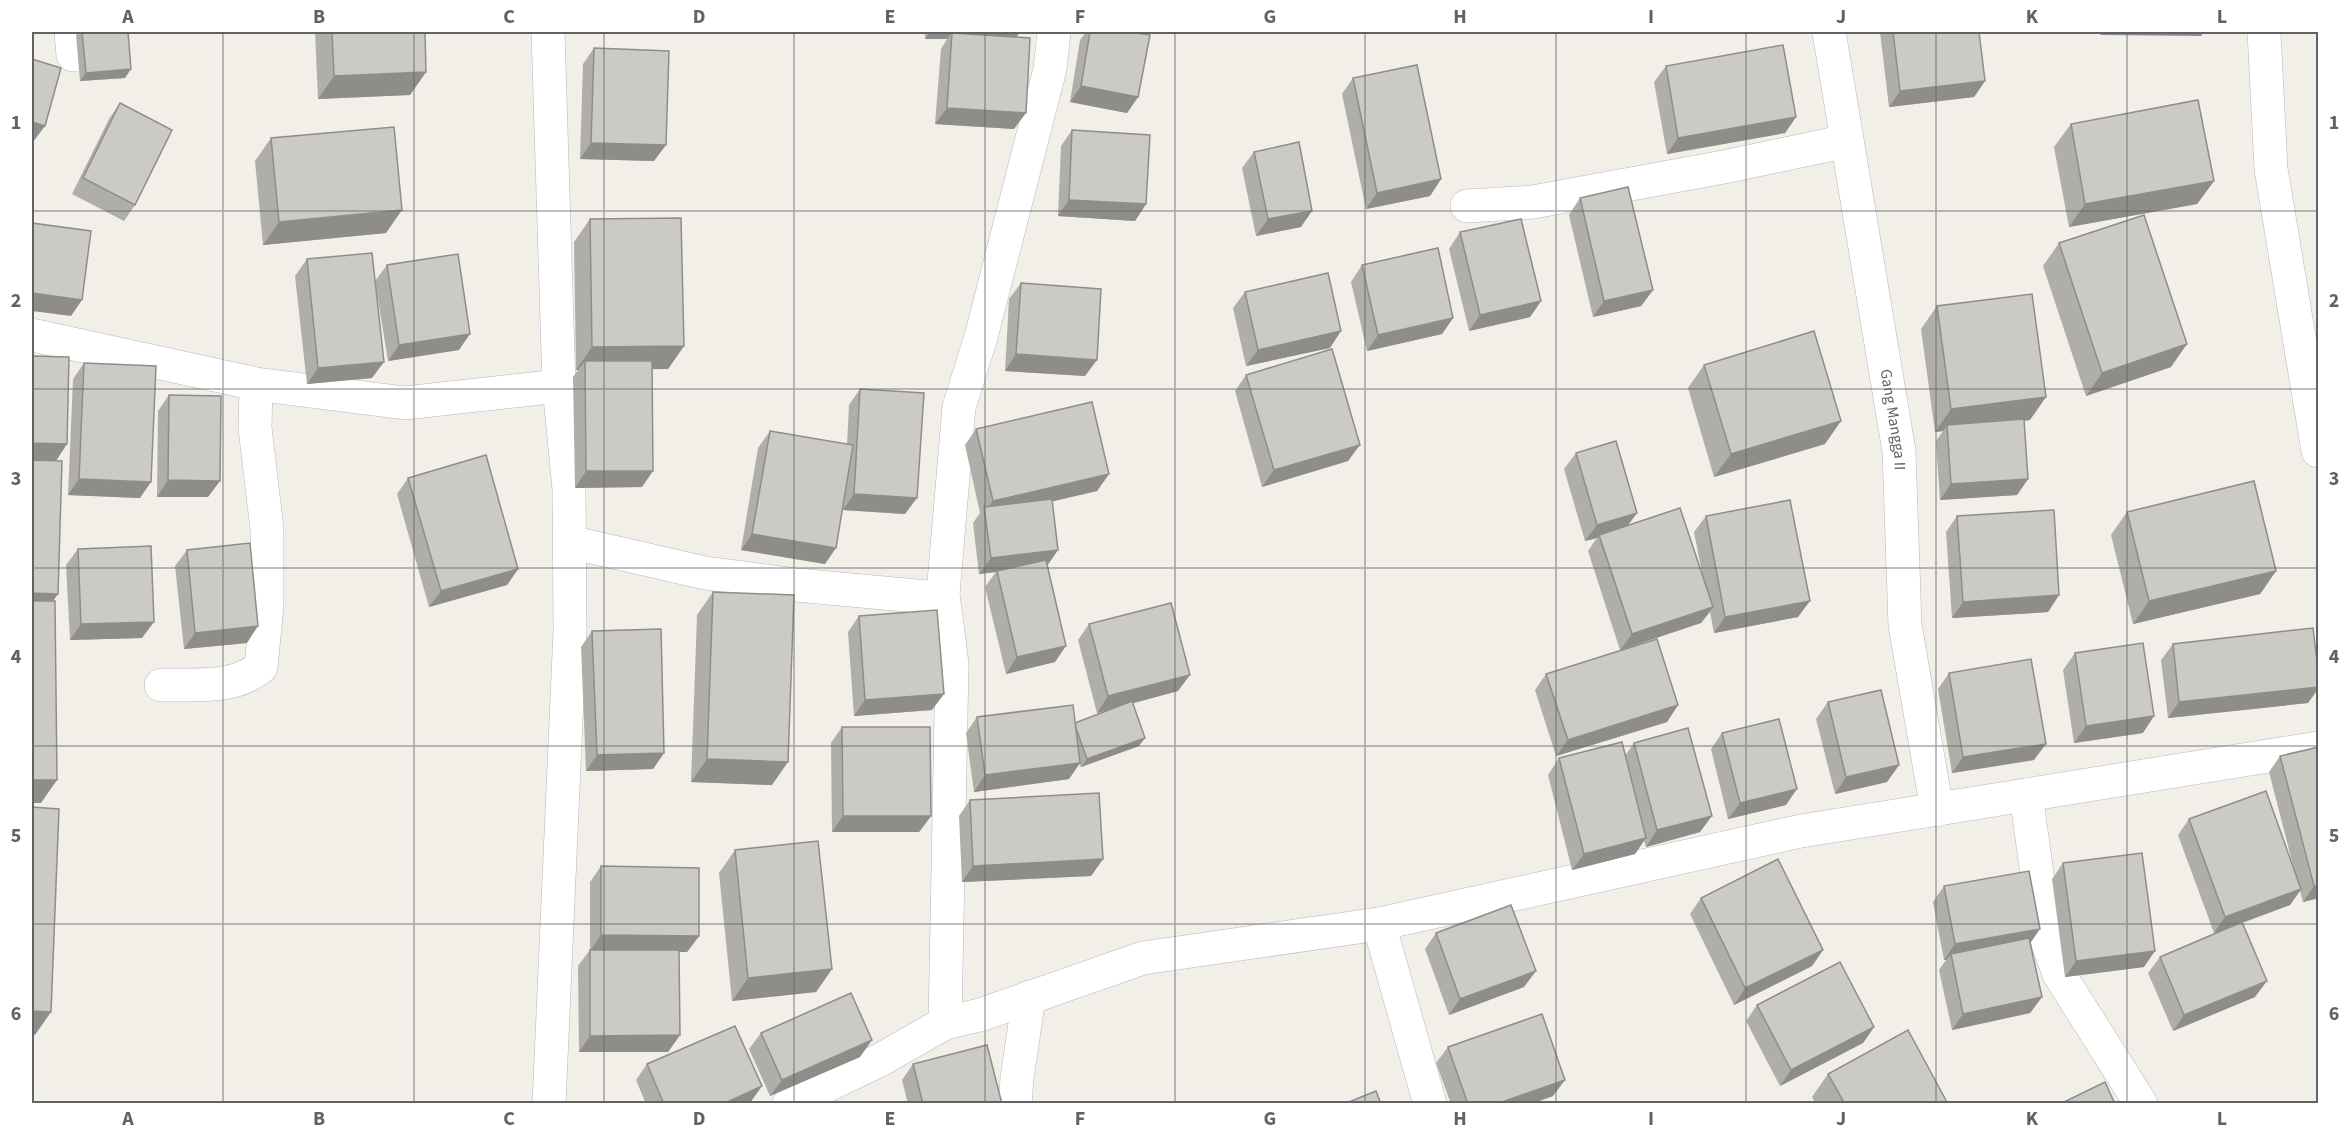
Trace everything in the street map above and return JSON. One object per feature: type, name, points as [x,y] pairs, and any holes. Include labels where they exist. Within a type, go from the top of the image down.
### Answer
[{"type":"street","points":[[548,32],[559,386],[569,489],[570,542],[570,631],[549,1104]]},
{"type":"street","points":[[945,1023],[952,664],[944,594],[959,407],[981,337],[1050,69],[1054,32]]},
{"type":"street","name":"Gang Mangga II","points":[[1829,32],[1899,451],[1905,625],[1937,810]]},
{"type":"street","points":[[2264,32],[2271,169],[2319,451]]},
{"type":"street","points":[[1467,206],[1533,202],[1847,141]]},
{"type":"street","points":[[32,335],[256,384],[405,403],[559,386]]},
{"type":"street","points":[[161,685],[232,683],[251,675],[261,667],[267,606],[267,529],[255,428],[256,384]]},
{"type":"street","points":[[570,542],[716,574],[797,585],[927,597],[944,594]]},
{"type":"street","points":[[789,1104],[880,1060],[945,1023],[980,1015],[1143,958],[1378,924],[1801,831],[2319,748]]},
{"type":"street","points":[[2026,795],[2046,938],[2059,974],[2141,1104]]},
{"type":"street","points":[[1378,924],[1430,1104]]},
{"type":"street","points":[[1015,1104],[1029,997]]},
{"type":"building","points":[[82,32],[128,32],[131,69],[86,73]]},
{"type":"building","points":[[332,32],[425,32],[426,72],[334,76]]},
{"type":"building","points":[[1090,32],[1131,32],[1150,35],[1138,97],[1081,86]]},
{"type":"building","points":[[1893,32],[1979,32],[1985,81],[1900,91]]},
{"type":"building","points":[[952,33],[1030,38],[1026,113],[947,108]]},
{"type":"building","points":[[1783,45],[1796,117],[1678,138],[1666,66]]},
{"type":"building","points":[[594,48],[669,51],[666,145],[591,143]]},
{"type":"building","points":[[32,59],[61,68],[45,126],[32,122]]},
{"type":"building","points":[[1417,65],[1441,179],[1377,193],[1353,78]]},
{"type":"building","points":[[2198,100],[2214,181],[2085,204],[2071,124]]},
{"type":"building","points":[[120,103],[172,130],[135,205],[83,178]]},
{"type":"building","points":[[394,127],[402,210],[279,222],[271,138]]},
{"type":"building","points":[[1072,130],[1150,135],[1146,204],[1069,200]]},
{"type":"building","points":[[1299,142],[1312,211],[1268,219],[1254,152]]},
{"type":"building","points":[[1628,187],[1653,290],[1604,301],[1580,198]]},
{"type":"building","points":[[2144,215],[2187,344],[2102,373],[2059,243]]},
{"type":"building","points":[[681,218],[684,346],[592,347],[590,219]]},
{"type":"building","points":[[1521,219],[1541,301],[1480,315],[1460,232]]},
{"type":"building","points":[[32,223],[91,231],[82,300],[32,293]]},
{"type":"building","points":[[1438,248],[1453,318],[1378,335],[1362,265]]},
{"type":"building","points":[[372,253],[384,362],[318,368],[307,259]]},
{"type":"building","points":[[458,254],[470,334],[399,345],[387,265]]},
{"type":"building","points":[[1328,273],[1341,331],[1258,350],[1245,292]]},
{"type":"building","points":[[1021,283],[1101,289],[1097,360],[1016,354]]},
{"type":"building","points":[[2032,294],[2046,397],[1951,409],[1937,306]]},
{"type":"building","points":[[1814,331],[1841,421],[1731,454],[1704,365]]},
{"type":"building","points":[[1332,349],[1360,445],[1274,470],[1246,375]]},
{"type":"building","points":[[32,356],[69,357],[67,444],[32,443]]},
{"type":"building","points":[[585,361],[652,361],[653,471],[586,471]]},
{"type":"building","points":[[84,363],[156,366],[151,482],[79,479]]},
{"type":"building","points":[[860,389],[924,393],[917,498],[854,494]]},
{"type":"building","points":[[169,395],[221,396],[220,481],[168,480]]},
{"type":"building","points":[[1092,402],[1109,474],[993,501],[976,429]]},
{"type":"building","points":[[2024,419],[2028,479],[1951,484],[1947,425]]},
{"type":"building","points":[[770,431],[853,445],[836,548],[752,534]]},
{"type":"building","points":[[1616,441],[1637,513],[1597,525],[1576,453]]},
{"type":"building","points":[[486,455],[518,569],[441,591],[408,478]]},
{"type":"building","points":[[32,460],[62,461],[58,594],[32,593]]},
{"type":"building","points":[[2254,481],[2276,571],[2149,601],[2127,512]]},
{"type":"building","points":[[1052,499],[1058,550],[991,558],[984,507]]},
{"type":"building","points":[[1790,500],[1810,601],[1725,617],[1706,516]]},
{"type":"building","points":[[1680,508],[1713,607],[1632,634],[1599,535]]},
{"type":"building","points":[[2054,510],[2059,595],[1963,602],[1957,516]]},
{"type":"building","points":[[250,543],[258,626],[195,633],[187,550]]},
{"type":"building","points":[[151,546],[154,622],[81,624],[78,549]]},
{"type":"building","points":[[1046,560],[1066,646],[1017,657],[997,571]]},
{"type":"building","points":[[713,592],[794,595],[788,762],[707,759]]},
{"type":"building","points":[[32,601],[55,601],[57,780],[32,780]]},
{"type":"building","points":[[1171,603],[1190,675],[1108,696],[1089,624]]},
{"type":"building","points":[[937,610],[944,694],[865,700],[859,616]]},
{"type":"building","points":[[2313,628],[2319,687],[2179,702],[2173,644]]},
{"type":"building","points":[[661,629],[664,753],[597,755],[592,631]]},
{"type":"building","points":[[1657,639],[1678,705],[1568,740],[1546,674]]},
{"type":"building","points":[[2143,643],[2154,716],[2086,726],[2075,653]]},
{"type":"building","points":[[2031,659],[2046,744],[1963,757],[1949,673]]},
{"type":"building","points":[[1881,690],[1899,765],[1846,777],[1828,702]]},
{"type":"building","points":[[1132,701],[1145,738],[1087,759],[1075,723]]},
{"type":"building","points":[[1073,705],[1080,763],[985,775],[977,717]]},
{"type":"building","points":[[1779,719],[1797,789],[1740,803],[1722,733]]},
{"type":"building","points":[[842,727],[930,727],[931,816],[843,816]]},
{"type":"building","points":[[1688,728],[1712,816],[1657,830],[1634,743]]},
{"type":"building","points":[[1622,742],[1646,838],[1584,854],[1559,758]]},
{"type":"building","points":[[2319,747],[2319,885],[2314,886],[2280,756]]},
{"type":"building","points":[[2266,791],[2301,889],[2225,917],[2189,819]]},
{"type":"building","points":[[1099,793],[1103,859],[973,866],[970,800]]},
{"type":"building","points":[[32,807],[59,809],[51,1012],[32,1011]]},
{"type":"building","points":[[818,841],[832,969],[748,978],[735,850]]},
{"type":"building","points":[[2142,853],[2155,951],[2076,961],[2063,863]]},
{"type":"building","points":[[1778,859],[1823,950],[1745,988],[1701,898]]},
{"type":"building","points":[[601,866],[699,868],[699,936],[601,935]]},
{"type":"building","points":[[2029,871],[2040,929],[1955,944],[1944,886]]},
{"type":"building","points":[[1511,905],[1536,971],[1460,999],[1436,933]]},
{"type":"building","points":[[2242,922],[2267,981],[2184,1015],[2160,957]]},
{"type":"building","points":[[2029,938],[2042,997],[1963,1014],[1951,954]]},
{"type":"building","points":[[590,950],[679,950],[680,1035],[590,1036]]},
{"type":"building","points":[[1840,962],[1874,1027],[1791,1070],[1757,1005]]},
{"type":"building","points":[[851,993],[872,1040],[782,1080],[761,1033]]},
{"type":"building","points":[[1542,1014],[1565,1080],[1496,1104],[1468,1104],[1448,1047]]},
{"type":"building","points":[[735,1026],[762,1086],[723,1104],[664,1104],[647,1064]]},
{"type":"building","points":[[1908,1030],[1948,1104],[1845,1104],[1828,1074]]},
{"type":"building","points":[[987,1045],[1002,1104],[923,1104],[913,1064]]},
{"type":"building","points":[[2105,1082],[2115,1104],[2060,1104]]},
{"type":"building","points":[[1376,1091],[1381,1104],[1344,1104]]}]
